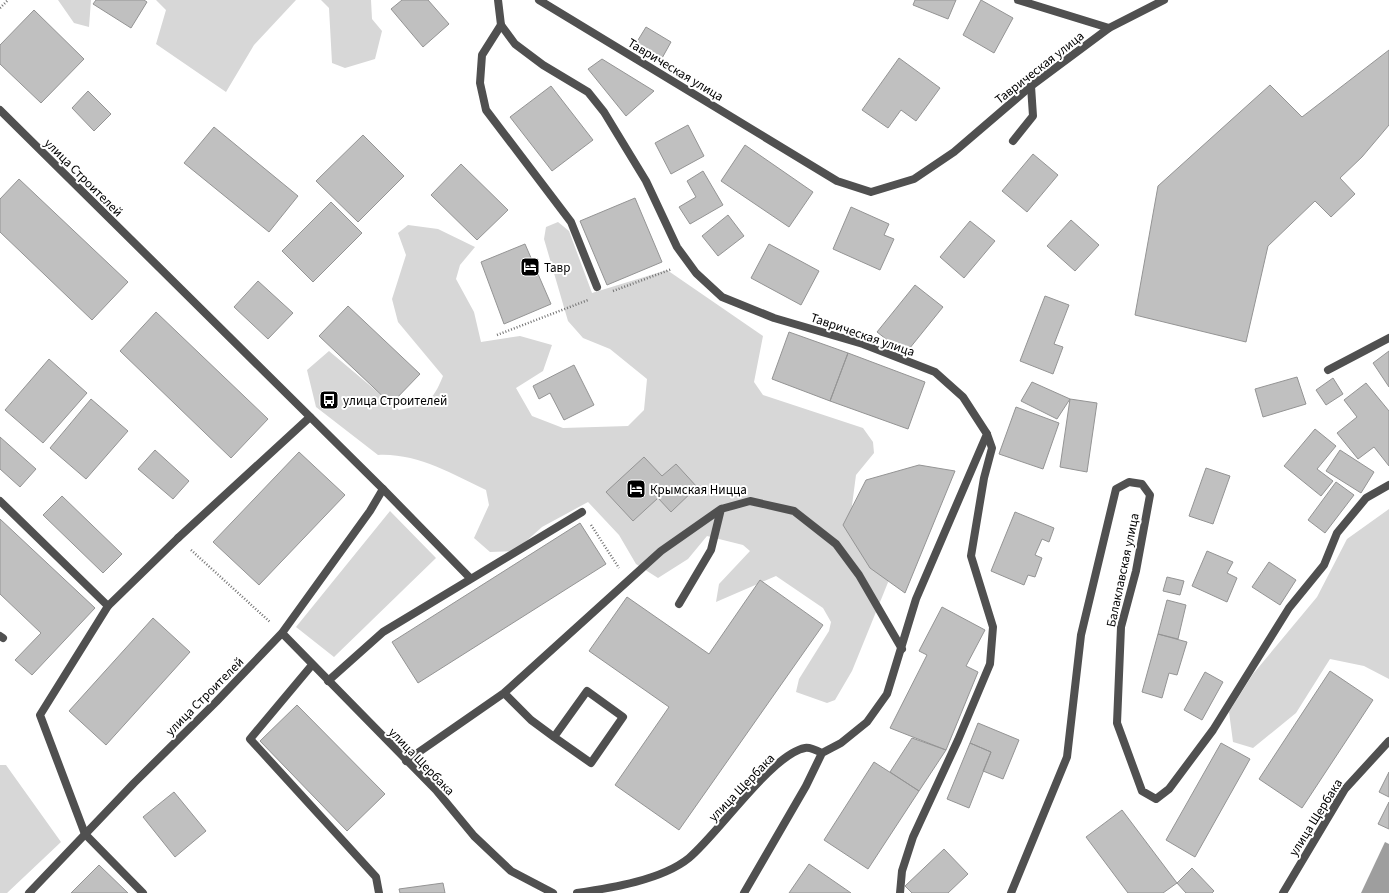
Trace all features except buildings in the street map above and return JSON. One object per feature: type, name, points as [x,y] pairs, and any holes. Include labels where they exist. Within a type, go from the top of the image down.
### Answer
[{"type":"street","name":"Таврическая улица","points":[[498,0],[501,25],[515,44],[543,65],[588,92],[604,112],[646,181],[677,247],[696,273],[722,297],[774,318],[863,344],[935,372],[964,397],[987,434]]},
{"type":"street","name":"Таврическая улица","points":[[539,0],[838,181],[871,192],[914,179],[954,152],[1031,86],[1109,28],[1164,0]]},
{"type":"street","points":[[1018,0],[1109,28]]},
{"type":"street","points":[[501,25],[482,56],[480,83],[486,110],[571,222],[597,287]]},
{"type":"street","points":[[1013,141],[1033,116],[1031,86]]},
{"type":"street","name":"улица Строителей","points":[[0,110],[384,489],[370,511],[282,633],[29,893]]},
{"type":"street","points":[[1328,370],[1389,338]]},
{"type":"street","points":[[143,893],[85,834],[40,715],[108,606],[178,538],[310,417]]},
{"type":"street","points":[[744,893],[806,786],[822,753],[841,743],[867,722],[887,694],[902,649],[916,598],[987,434]]},
{"type":"street","points":[[900,893],[902,871],[913,837],[958,740],[990,664],[993,627],[971,556],[984,478],[992,448],[987,434]]},
{"type":"street","name":"Балаклавская улица","points":[[1011,893],[1067,757],[1081,635],[1116,489],[1128,482],[1142,484],[1150,495],[1136,571],[1121,627],[1117,723],[1142,791],[1156,799],[1169,789],[1213,730],[1289,608],[1324,565],[1337,533],[1366,498],[1389,485]]},
{"type":"street","points":[[384,489],[470,579]]},
{"type":"street","points":[[0,501],[108,606]]},
{"type":"street","points":[[406,761],[504,693],[660,551],[721,509],[750,501],[794,511],[836,544],[859,575],[902,649]]},
{"type":"street","points":[[679,604],[711,550],[721,509]]},
{"type":"street","points":[[328,681],[383,632],[582,512]]},
{"type":"street","name":"улица Щербака","points":[[282,633],[436,790],[474,836],[512,871],[553,893]]},
{"type":"street","points":[[312,665],[250,739],[376,877],[379,893]]},
{"type":"street","points":[[504,693],[531,720],[554,737],[591,763],[623,717],[586,691],[554,737]]},
{"type":"street","name":"улица Щербака","points":[[1283,893],[1344,789],[1389,741]]},
{"type":"street","name":"улица Щербака","points":[[577,893],[607,889],[658,875],[689,858],[771,770],[790,753],[807,747],[822,753]]},
{"type":"path","points":[[0,8],[8,0]]},
{"type":"path","points":[[582,512],[615,561]]},
{"type":"path","points":[[178,538],[282,633]]},
{"type":"shaded area","points":[[58,0],[91,0],[89,27],[74,23]]},
{"type":"shaded area","points":[[156,0],[296,0],[254,45],[226,92],[156,44],[166,10]]},
{"type":"shaded area","points":[[321,0],[371,0],[372,19],[382,31],[375,59],[345,68],[332,63],[329,8]]},
{"type":"shaded area","points":[[558,222],[569,231],[592,293],[667,270],[763,336],[754,382],[763,395],[863,428],[873,442],[874,453],[856,475],[851,513],[891,575],[852,671],[835,700],[827,703],[796,692],[799,679],[829,631],[831,622],[823,608],[776,576],[716,602],[719,584],[750,551],[743,545],[707,536],[688,559],[658,578],[636,564],[619,535],[588,502],[542,527],[515,551],[490,552],[474,538],[489,505],[486,490],[447,471],[420,461],[407,457],[378,455],[316,407],[307,370],[329,351],[399,410],[416,406],[427,401],[432,397],[439,385],[443,376],[398,322],[392,299],[406,255],[398,233],[408,225],[438,229],[475,247],[460,265],[456,279],[474,312],[481,342],[520,336],[552,345],[543,371],[516,388],[532,416],[563,428],[628,426],[644,410],[647,379],[610,349],[583,338],[568,321],[544,239],[546,227]]},
{"type":"shaded area","points":[[1389,509],[1389,679],[1364,666],[1330,659],[1296,713],[1253,748],[1233,742],[1229,712],[1253,674],[1317,597],[1347,539]]},
{"type":"shaded area","points":[[390,511],[436,558],[334,657],[296,627]]},
{"type":"shaded area","points":[[0,765],[6,765],[61,842],[7,893],[0,893]]},
{"type":"shaded area","points":[[1385,842],[1389,844],[1389,893],[1361,893]]},
{"type":"place","name":"Тавр","points":[[530,267]]},
{"type":"place","name":"улица Строителей","points":[[329,400]]},
{"type":"place","name":"Крымская Ницца","points":[[636,489]]}]
